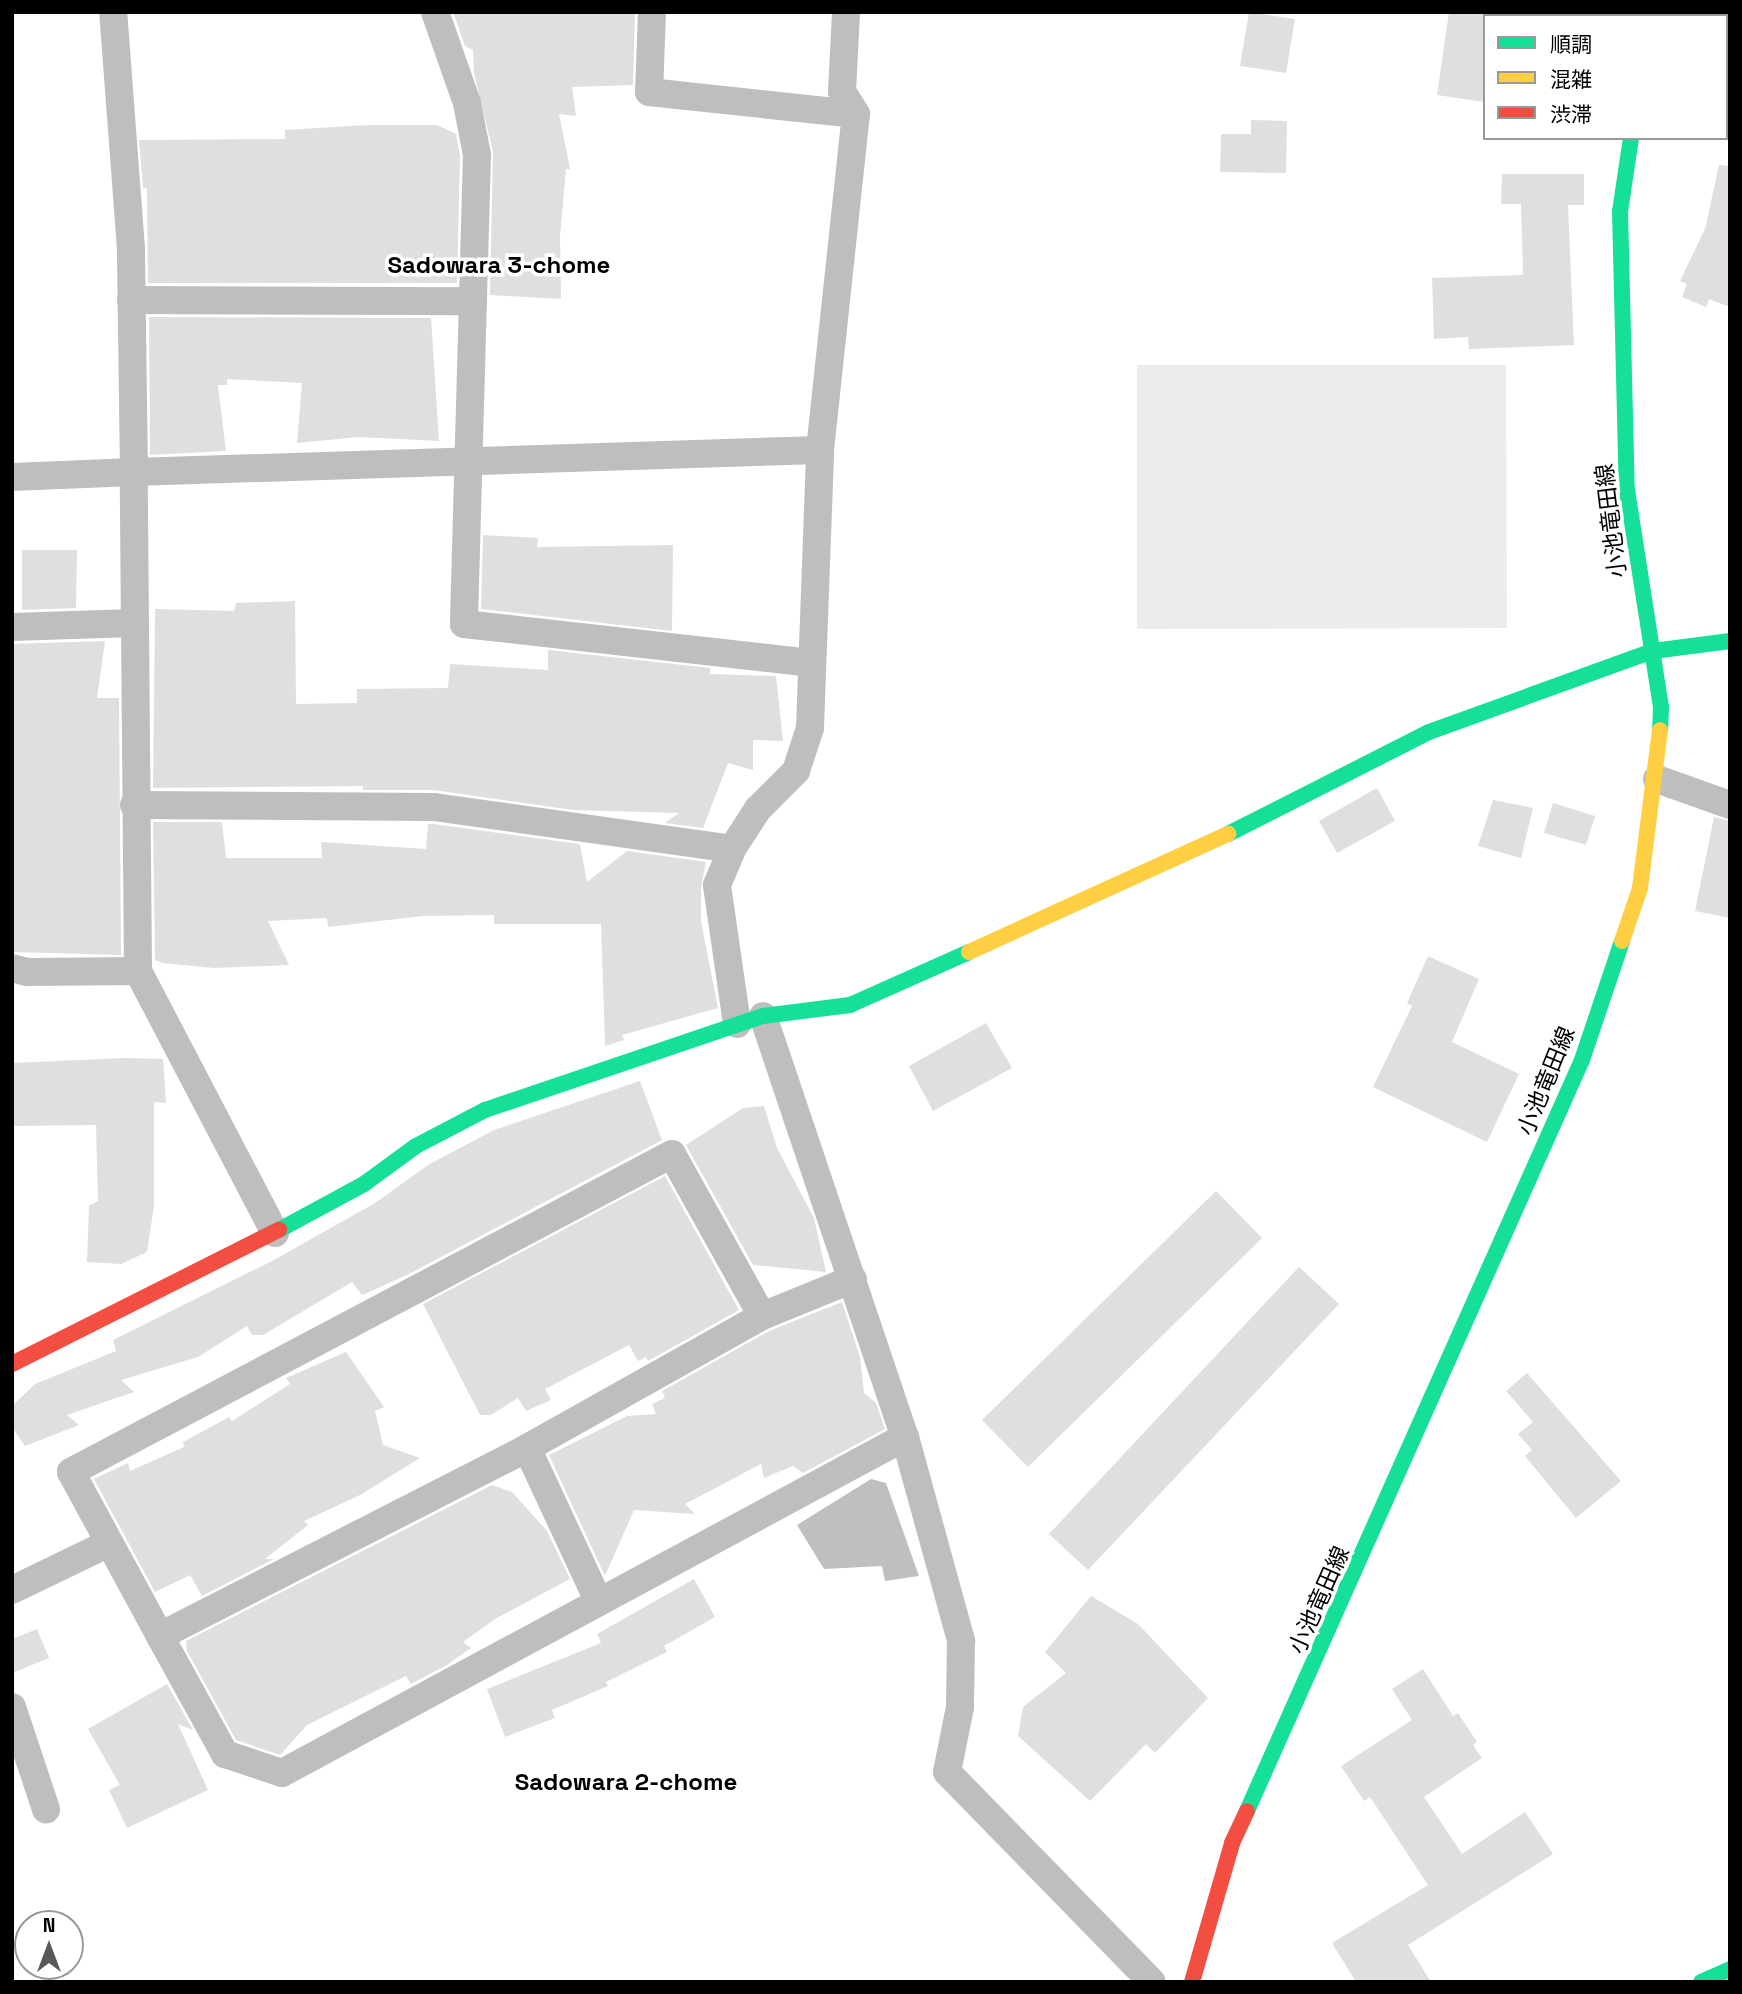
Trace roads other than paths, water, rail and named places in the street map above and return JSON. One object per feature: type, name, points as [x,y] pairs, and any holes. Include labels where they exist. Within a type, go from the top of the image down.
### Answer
[{"type":"main road","name":"小池竜田線","points":[[1192,1982],[1232,1843],[1350,1588],[1582,1060],[1640,888],[1657,779],[1661,706],[1627,490],[1620,212],[1631,140]]},
{"type":"main road","points":[[12,1363],[275,1233],[485,1110],[750,1020],[850,1005],[1196,850],[1429,732],[1653,651],[1730,641]]},
{"type":"main road","points":[[1701,1982],[1730,1969]]},
{"type":"street","points":[[113,12],[131,300],[134,805],[138,971],[275,1233]]},
{"type":"street","points":[[435,12],[467,103],[477,155],[464,624],[811,663]]},
{"type":"street","points":[[652,12],[649,92],[856,114]]},
{"type":"street","points":[[846,12],[842,92],[856,114],[820,450],[810,728],[796,771],[758,809],[732,849],[718,886],[750,1020],[853,1279],[905,1437],[961,1641],[960,1707],[947,1772],[1152,1982]]},
{"type":"street","points":[[131,300],[473,301]]},
{"type":"street","points":[[12,477],[820,450]]},
{"type":"street","points":[[12,627],[134,623]]},
{"type":"street","points":[[1657,779],[1730,806]]},
{"type":"street","points":[[134,805],[434,807],[732,849]]},
{"type":"street","points":[[12,968],[27,972],[138,971]]},
{"type":"street","points":[[762,1316],[672,1154],[71,1472],[107,1544],[225,1754],[282,1773],[598,1600],[905,1437]]},
{"type":"street","points":[[160,1636],[527,1448],[762,1316],[853,1279]]},
{"type":"street","points":[[527,1448],[598,1600]]},
{"type":"street","points":[[12,1591],[107,1544]]},
{"type":"street","points":[[12,1707],[46,1809]]},
{"type":"district","name":"Sadowara 3-chome","points":[[499,265]]},
{"type":"district","name":"Sadowara 2-chome","points":[[626,1782]]}]
